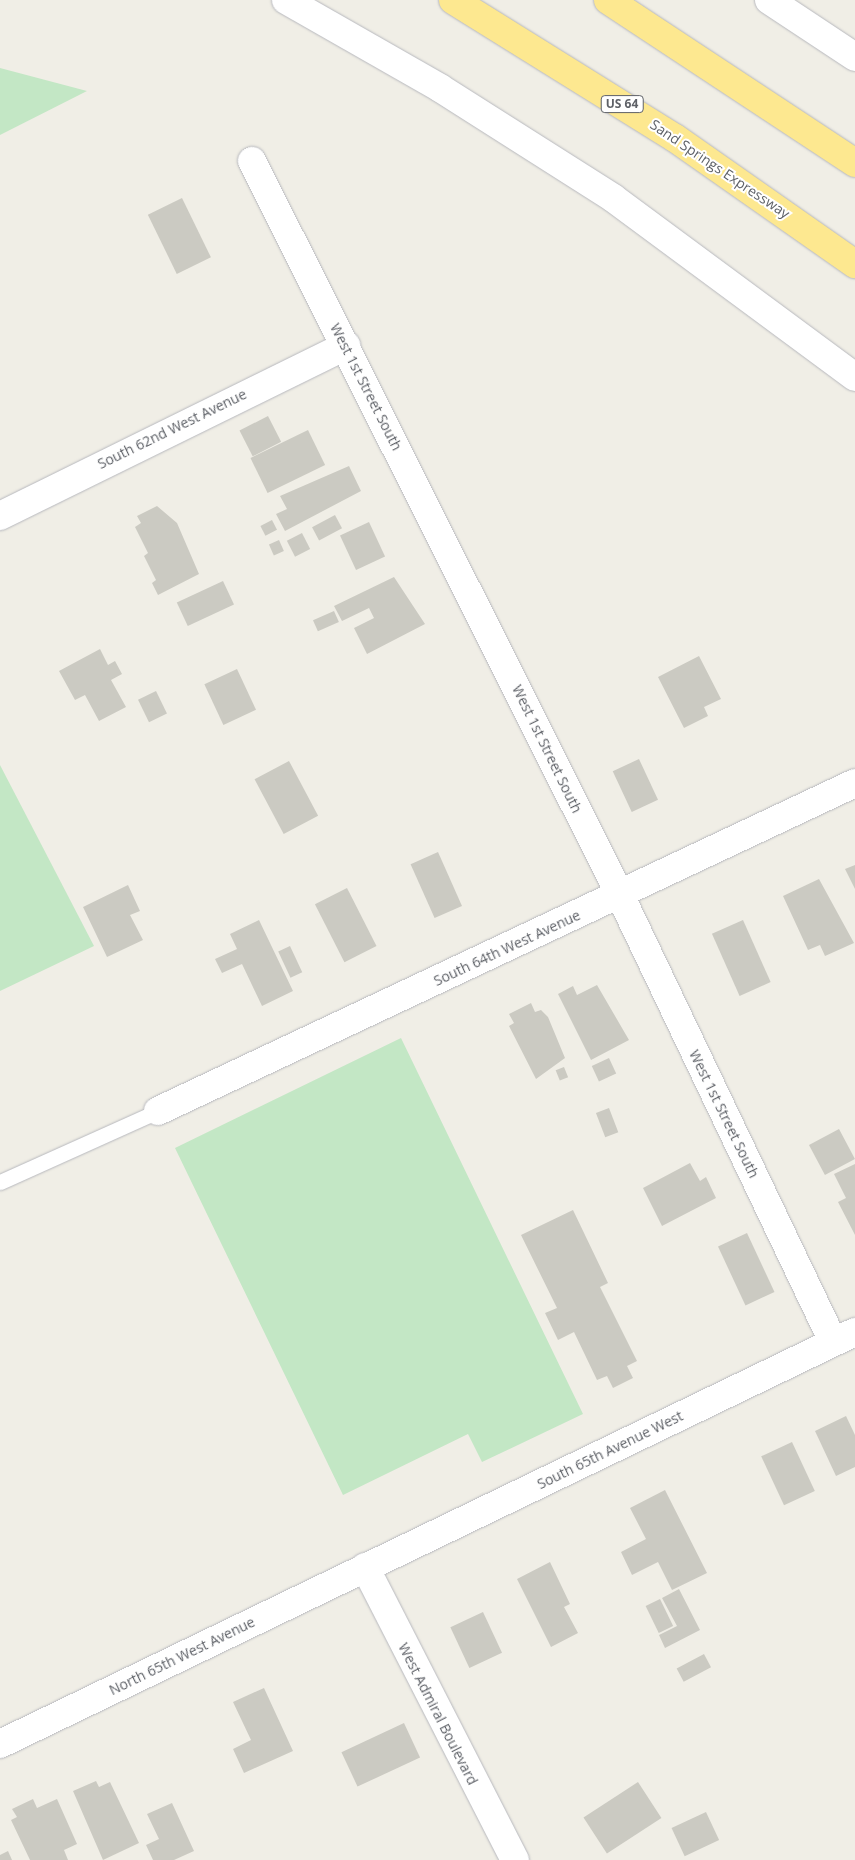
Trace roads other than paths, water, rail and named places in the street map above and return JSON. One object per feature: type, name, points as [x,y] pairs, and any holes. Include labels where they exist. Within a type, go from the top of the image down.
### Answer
[{"type":"highway","name":"Sand Springs Expressway","points":[[453,0],[675,138],[855,264]]},
{"type":"highway","points":[[608,0],[855,163]]},
{"type":"street","points":[[286,0],[440,88],[613,198],[855,377]]},
{"type":"street","points":[[769,0],[855,57]]},
{"type":"street","name":"West 1st Street South","points":[[252,161],[844,1337]]},
{"type":"street","name":"South 62nd West Avenue","points":[[0,516],[346,346]]},
{"type":"street","name":"South 64th West Avenue","points":[[158,1111],[855,783]]},
{"type":"street","name":"South 65th Avenue West","points":[[365,1567],[844,1337]]},
{"type":"street","name":"North 65th West Avenue","points":[[0,1744],[365,1567]]},
{"type":"street","name":"West Admiral Boulevard","points":[[365,1567],[515,1860]]},
{"type":"lane","points":[[0,1182],[158,1111]]}]
